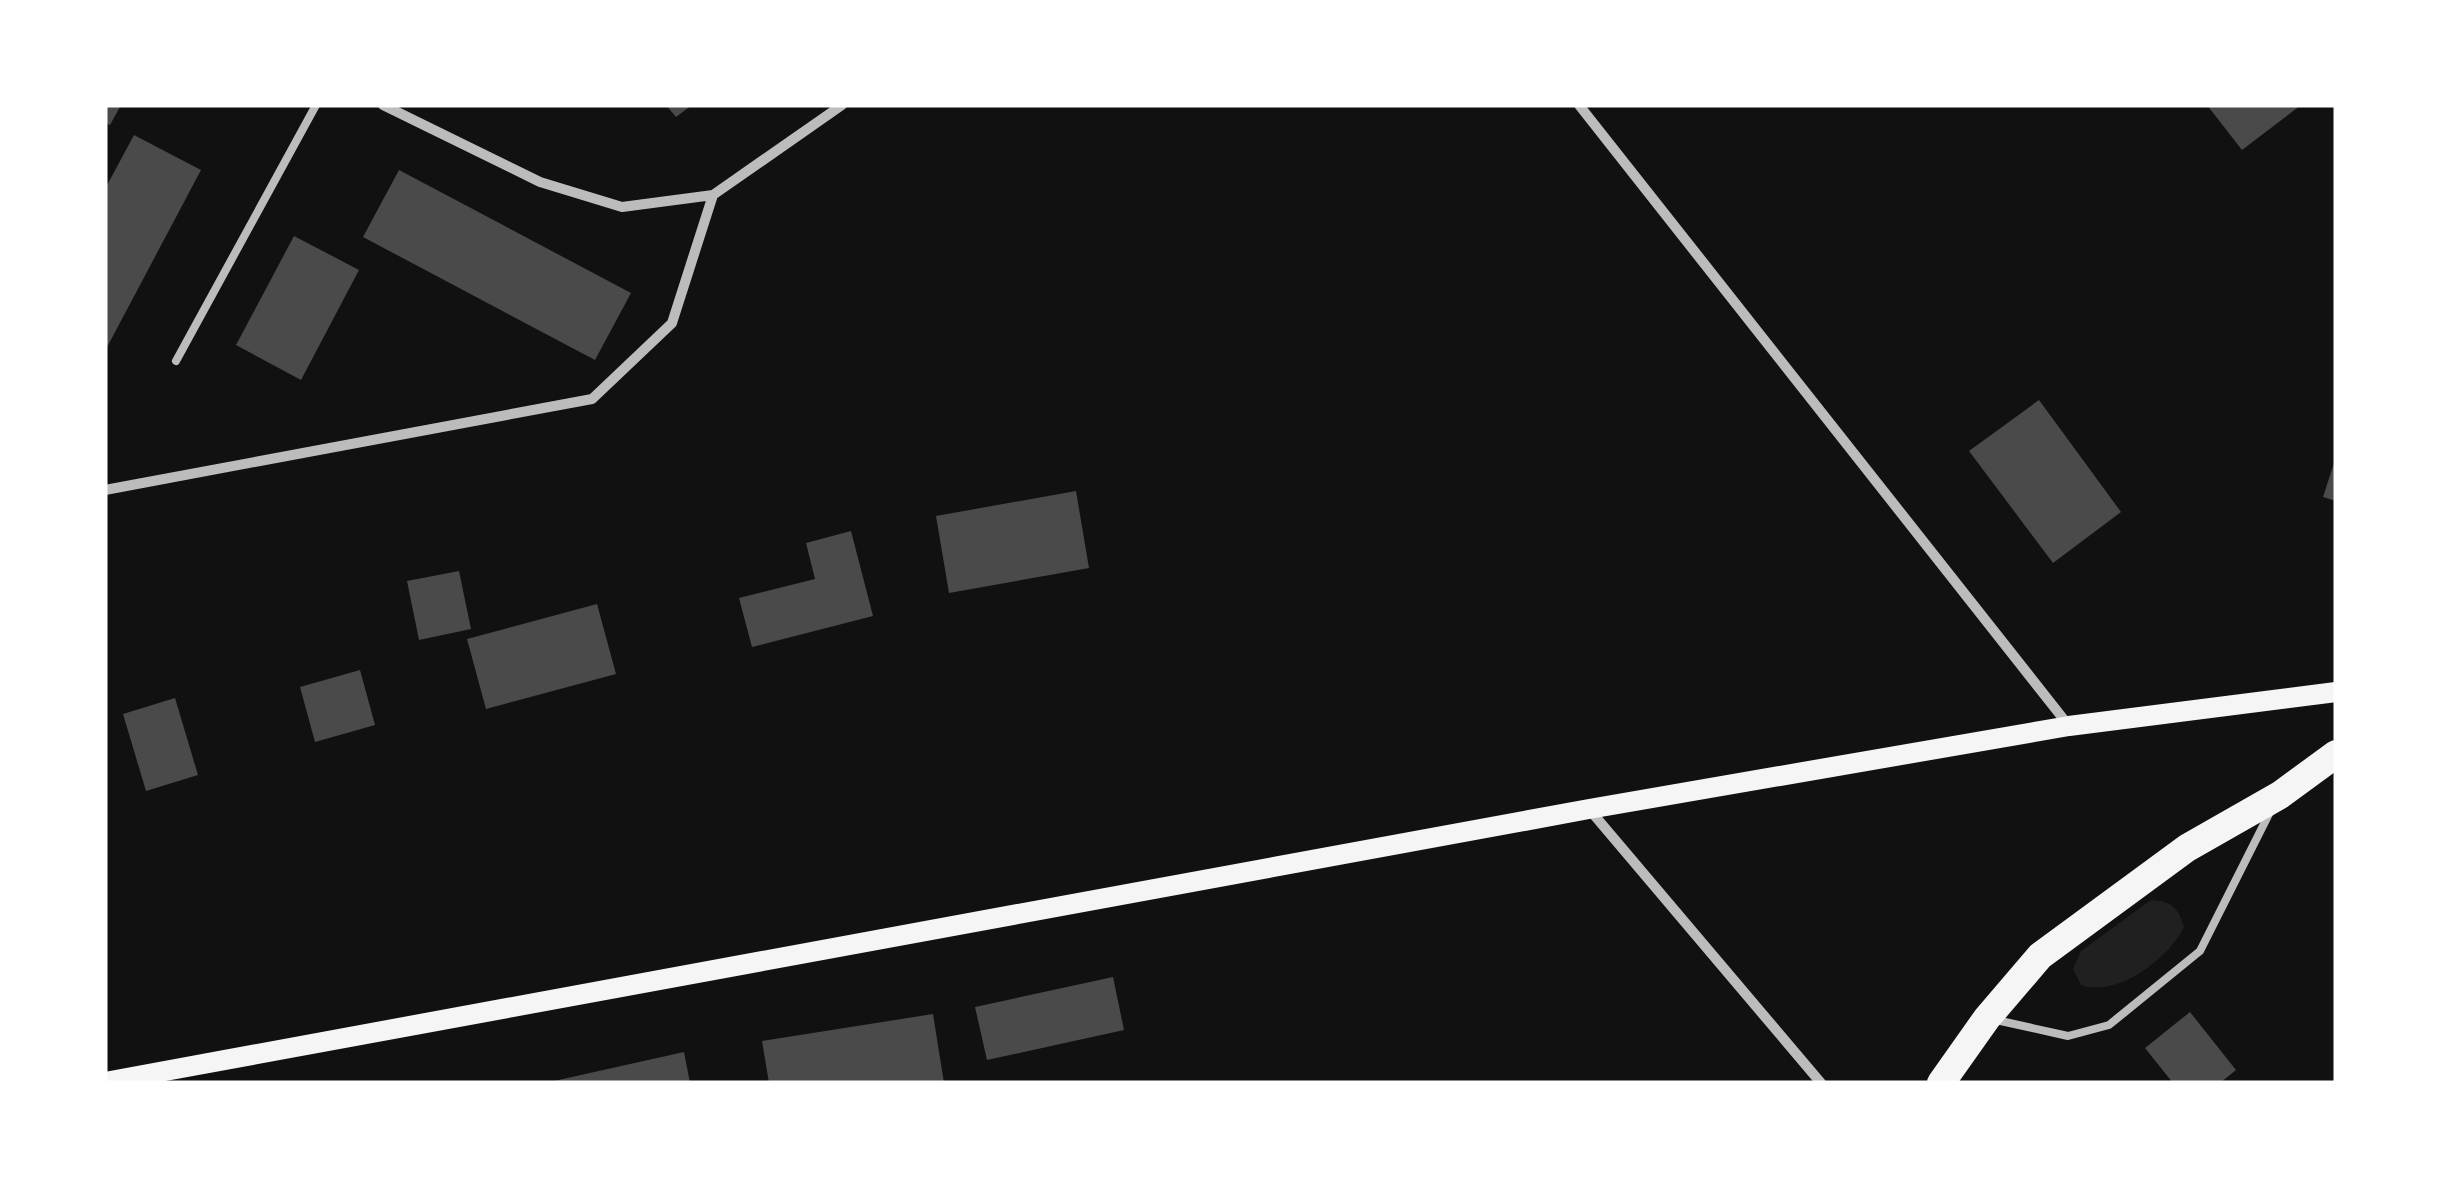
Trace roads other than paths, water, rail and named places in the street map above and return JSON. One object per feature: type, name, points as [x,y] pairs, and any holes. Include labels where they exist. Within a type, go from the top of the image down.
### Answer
[{"type":"highway","points":[[1941,1083],[1987,1018],[2040,956],[2187,848],[2280,795],[2336,754]]},
{"type":"main road","points":[[105,1082],[1589,809],[2070,726],[2336,692]]},
{"type":"street","points":[[383,105],[540,182],[622,207],[713,195],[842,105]]},
{"type":"street","points":[[1579,105],[2070,726]]},
{"type":"street","points":[[105,490],[592,399],[672,323],[713,195]]},
{"type":"street","points":[[1589,809],[1821,1083]]},
{"type":"lane","points":[[176,362],[316,105]]},
{"type":"lane","points":[[1987,1018],[2068,1036],[2108,1024],[2200,952],[2280,795]]}]
